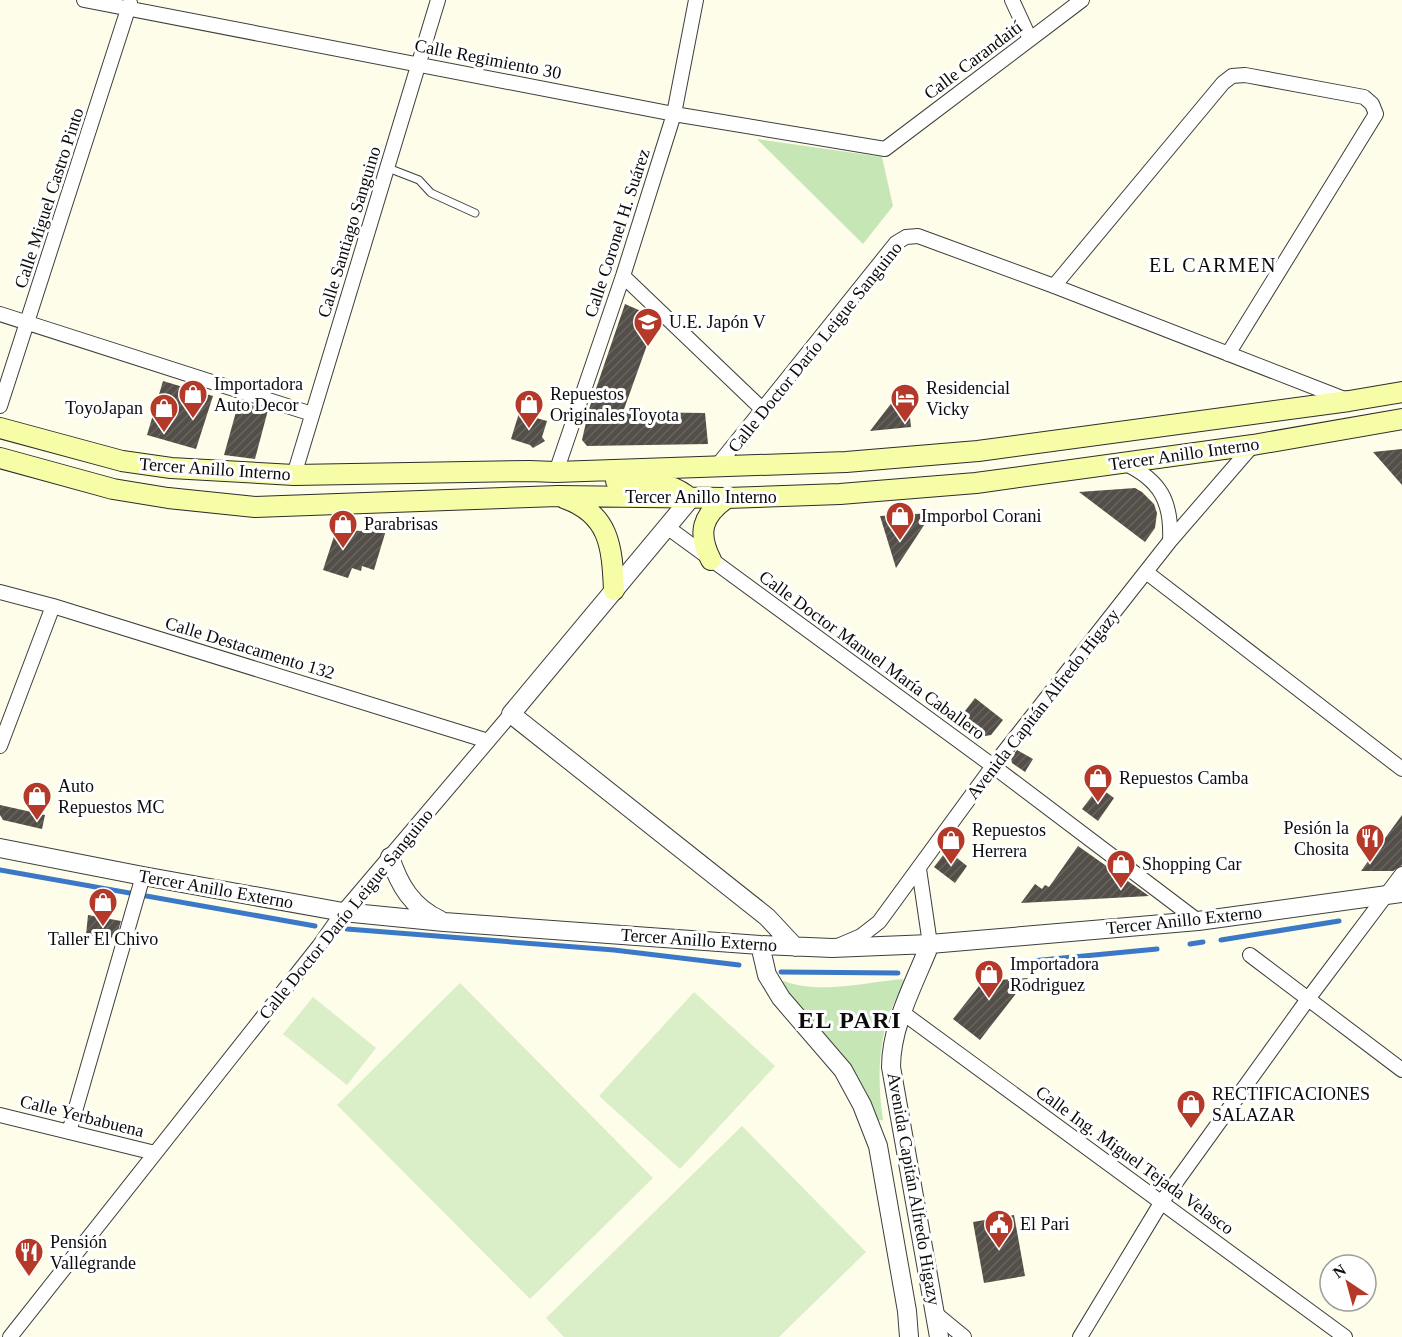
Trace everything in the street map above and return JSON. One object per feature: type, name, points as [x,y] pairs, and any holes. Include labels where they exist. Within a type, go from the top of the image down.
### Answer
[{"type":"main road","name":"Tercer Anillo Interno","points":[[0,428],[122,461],[171,468],[294,475],[556,472],[846,462],[978,450],[1402,392]]},
{"type":"main road","name":"Tercer Anillo Interno","points":[[0,458],[113,489],[168,498],[255,507],[558,496],[727,498],[840,494],[976,483],[1253,445],[1402,419]]},
{"type":"main road","points":[[529,471],[556,478],[666,485],[679,489],[691,498],[706,482],[723,474],[767,472],[797,464]]},
{"type":"main road","points":[[255,507],[275,498],[286,489],[294,475]]},
{"type":"main road","points":[[558,496],[579,504],[596,518],[608,536],[614,590]]},
{"type":"main road","points":[[711,560],[705,547],[703,532],[707,518],[715,506],[727,498]]},
{"type":"street","name":"Calle Regimiento 30","points":[[84,0],[129,4],[674,114],[885,148]]},
{"type":"street","name":"Calle Santiago Sanguino","points":[[294,475],[438,0]]},
{"type":"street","name":"Calle Coronel H. Suárez","points":[[556,472],[623,276],[674,114],[696,0]]},
{"type":"street","points":[[1012,0],[1030,39]]},
{"type":"street","name":"Calle Carandaití","points":[[885,148],[1082,0]]},
{"type":"street","name":"Calle Miguel Castro Pinto","points":[[0,406],[129,4]]},
{"type":"street","points":[[1228,354],[1376,114],[1372,104],[1364,97],[1245,75],[1232,76],[1223,83],[1053,286],[1228,354],[1302,382],[1349,401]]},
{"type":"street","name":"Calle Doctor Darío Leigue Sanguino","points":[[717,466],[896,243],[906,237],[918,236],[1053,286]]},
{"type":"street","points":[[623,276],[762,409]]},
{"type":"street","points":[[0,314],[312,414]]},
{"type":"street","points":[[1302,382],[1309,393],[1305,406]]},
{"type":"street","name":"Avenida Capitán Alfredo Higazy","points":[[832,948],[861,936],[879,922],[993,766],[1170,541],[1253,445]]},
{"type":"street","points":[[1124,462],[1142,471],[1156,485],[1167,502],[1171,521],[1170,541]]},
{"type":"street","name":"Calle Doctor Darío Leigue Sanguino","points":[[10,1337],[341,916],[691,498]]},
{"type":"street","name":"Calle Doctor Manuel María Caballero","points":[[667,527],[993,766],[1198,921]]},
{"type":"street","points":[[1146,572],[1402,770]]},
{"type":"street","name":"Calle Destacamento 132","points":[[0,592],[53,606],[488,741]]},
{"type":"street","points":[[0,746],[53,606]]},
{"type":"street","points":[[511,714],[767,917],[795,947]]},
{"type":"street","name":"Tercer Anillo Externo","points":[[0,848],[141,883],[341,916],[795,947],[832,948],[930,944],[1198,921],[1393,894]]},
{"type":"street","points":[[390,857],[403,890],[414,904],[428,915],[444,922]]},
{"type":"street","name":"Avenida Capitán Alfredo Higazy","points":[[919,869],[930,944],[903,1013],[891,1052],[891,1067],[939,1337]]},
{"type":"street","points":[[1080,1337],[1161,1203],[1308,999],[1393,894],[1402,874]]},
{"type":"street","points":[[69,1132],[141,883]]},
{"type":"street","name":"Avenida Capitán Alfredo Higazy","points":[[759,945],[767,975],[781,998],[843,1070],[862,1105],[878,1146],[907,1311],[909,1337]]},
{"type":"street","points":[[1250,955],[1402,1070]]},
{"type":"street","name":"Calle Ing. Miguel Tejada Velasco","points":[[903,1013],[1345,1337]]},
{"type":"street","name":"Calle Yerbabuena","points":[[0,1115],[155,1153]]},
{"type":"street","points":[[936,1314],[964,1337]]},
{"type":"lane","points":[[388,168],[419,180],[431,193],[474,213]]},
{"type":"green space","points":[[757,139],[882,157],[893,206],[863,244]]},
{"type":"green space","points":[[903,979],[905,983],[889,1015],[884,1032],[880,1067],[883,1120],[876,1121],[867,1093],[853,1069],[780,983],[784,981],[798,985],[828,987]]},
{"type":"green space","points":[[460,983],[653,1178],[530,1299],[337,1105]]},
{"type":"green space","points":[[694,992],[775,1066],[680,1169],[599,1096]]},
{"type":"green space","points":[[313,997],[376,1048],[347,1085],[283,1034]]},
{"type":"green space","points":[[742,1126],[866,1252],[779,1337],[564,1337],[546,1318]]},
{"type":"building","points":[[625,304],[656,320],[623,412],[705,413],[708,444],[587,446],[582,440],[589,409]]},
{"type":"building","points":[[163,381],[213,396],[196,449],[147,435]]},
{"type":"building","points":[[908,399],[911,427],[870,431],[893,401]]},
{"type":"building","points":[[239,401],[268,410],[255,459],[224,455]]},
{"type":"building","name":"Repuestos Originales Toyota","points":[[519,413],[547,421],[542,437],[545,441],[533,448],[511,439]]},
{"type":"building","points":[[1402,449],[1402,485],[1373,452]]},
{"type":"building","points":[[1135,488],[1154,504],[1157,513],[1155,528],[1145,542],[1079,492]]},
{"type":"building","name":"Imporbol Corani","points":[[932,513],[896,568],[880,516]]},
{"type":"building","points":[[364,527],[387,527],[374,570],[362,566],[361,571],[352,568],[348,578],[323,570],[336,530],[363,531]]},
{"type":"building","points":[[975,698],[1003,720],[991,735],[979,737],[958,720]]},
{"type":"building","points":[[1017,750],[1033,759],[1025,772],[1012,763],[1011,758]]},
{"type":"building","name":"Repuestos Camba","points":[[1099,787],[1114,798],[1098,821],[1082,809]]},
{"type":"building","points":[[0,805],[45,815],[42,829],[3,820],[0,815]]},
{"type":"building","points":[[1402,815],[1402,865],[1393,871],[1361,871]]},
{"type":"building","points":[[1078,846],[1149,896],[1021,903],[1035,884],[1042,889],[1045,885],[1049,887]]},
{"type":"building","name":"Repuestos Herrera","points":[[947,850],[967,866],[955,883],[934,867]]},
{"type":"building","name":"Taller El Chivo","points":[[88,915],[121,921],[116,938],[86,935]]},
{"type":"building","name":"Importadora Rodriguez","points":[[1028,978],[980,1040],[953,1019],[983,981]]},
{"type":"building","name":"El Pari","points":[[1014,1215],[1025,1276],[984,1283],[973,1222]]},
{"type":"waterway","points":[[0,870],[315,926]]},
{"type":"waterway","points":[[1221,940],[1339,921]]},
{"type":"waterway","points":[[347,929],[614,950],[739,965]]},
{"type":"waterway","points":[[1190,944],[1203,942]]},
{"type":"waterway","points":[[1021,962],[1157,949]]},
{"type":"waterway","points":[[781,972],[898,973]]},
{"type":"place","name":"U.E. Japón V","points":[[648,348]]},
{"type":"place","name":"Importadora Auto Decor","points":[[193,420]]},
{"type":"place","name":"Residencial Vicky","points":[[905,424]]},
{"type":"place","name":"Repuestos Originales Toyota","points":[[529,430]]},
{"type":"place","name":"ToyoJapan","points":[[164,434]]},
{"type":"place","name":"Imporbol Corani","points":[[900,542]]},
{"type":"place","name":"Parabrisas","points":[[343,550]]},
{"type":"place","name":"Repuestos Camba","points":[[1098,804]]},
{"type":"place","name":"Auto Repuestos MC","points":[[37,822]]},
{"type":"place","name":"Pesión la Chosita","points":[[1370,864]]},
{"type":"place","name":"Repuestos Herrera","points":[[951,866]]},
{"type":"place","name":"Shopping Car","points":[[1121,890]]},
{"type":"place","name":"Taller El Chivo","points":[[103,928]]},
{"type":"place","name":"Importadora Rodriguez","points":[[989,1000]]},
{"type":"place","name":"RECTIFICACIONES SALAZAR","points":[[1191,1130]]},
{"type":"place","name":"El Pari","points":[[999,1250]]},
{"type":"place","name":"Pensión Vallegrande","points":[[29,1278]]},
{"type":"district","name":"EL CARMEN","points":[[1213,265]]},
{"type":"district","name":"EL PARI","points":[[850,1020]]}]
